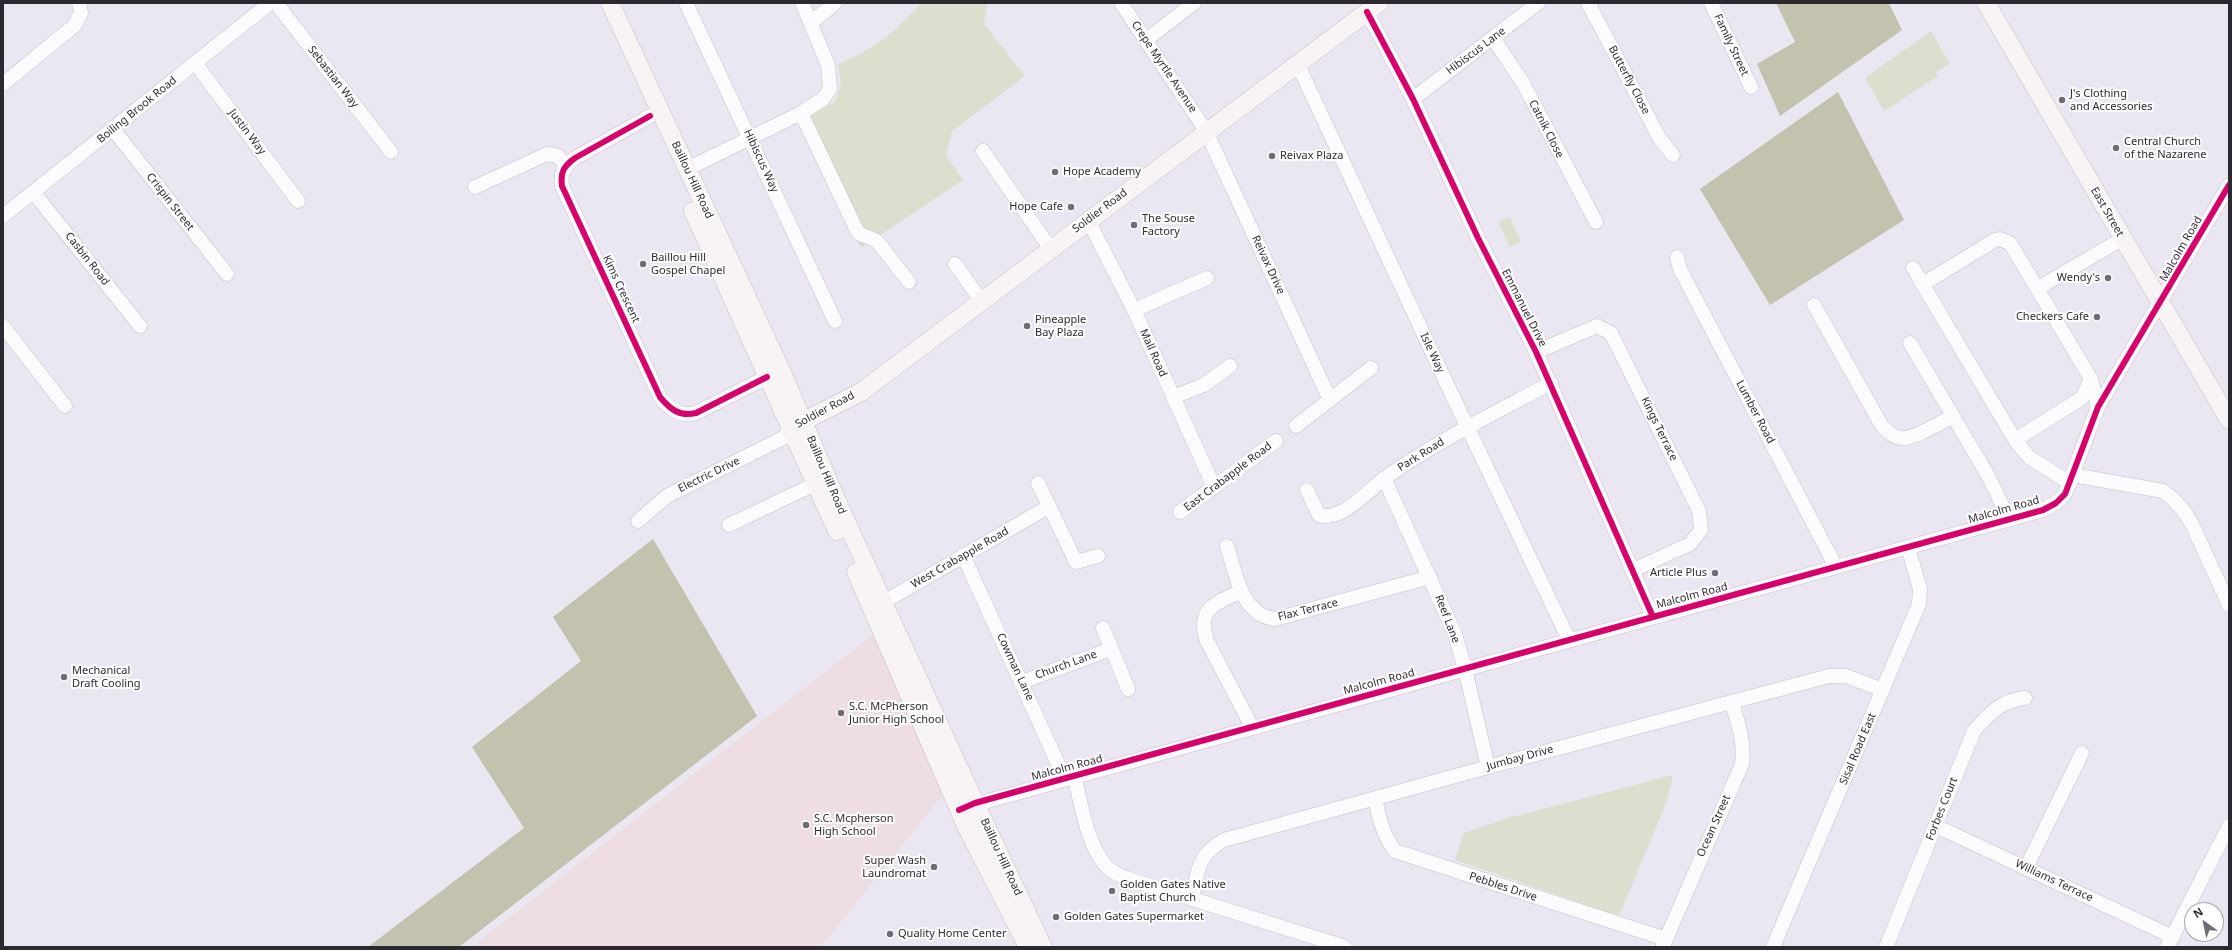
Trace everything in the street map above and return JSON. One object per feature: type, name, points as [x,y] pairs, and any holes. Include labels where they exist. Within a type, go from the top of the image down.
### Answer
[{"type":"main road","name":"Baillou Hill Road","points":[[598,3],[767,377],[796,432],[878,605],[967,807],[1019,938],[1038,946]]},
{"type":"main road","name":"Baillou Hill Road","points":[[610,3],[687,169],[816,484],[878,605]]},
{"type":"main road","name":"East Street","points":[[1986,3],[2122,239],[2229,420]]},
{"type":"main road","name":"Soldier Road","points":[[796,432],[861,392],[982,302],[1050,248],[1206,131],[1298,65],[1373,8]]},
{"type":"main road","name":"Baillou Hill Road","points":[[967,807],[1038,946]]},
{"type":"street","points":[[3,84],[75,25],[81,13],[79,3]]},
{"type":"street","name":"Boiling Brook Road","points":[[3,216],[34,193],[270,3]]},
{"type":"street","name":"Sebastian Way","points":[[276,3],[391,152]]},
{"type":"street","name":"Hibiscus Way","points":[[686,3],[835,321]]},
{"type":"street","points":[[687,169],[801,113],[823,99],[830,89],[828,65],[812,22],[802,3]]},
{"type":"street","points":[[812,22],[835,3]]},
{"type":"street","name":"Crepe Myrtle Avenue","points":[[1121,3],[1206,131]]},
{"type":"street","points":[[1146,40],[1194,3]]},
{"type":"street","name":"Hibiscus Lane","points":[[1413,99],[1538,3]]},
{"type":"street","name":"Butterfly Close","points":[[1588,3],[1660,139],[1673,155]]},
{"type":"street","name":"Family Street","points":[[1711,3],[1751,87]]},
{"type":"street","name":"Emmanuel Drive","points":[[1373,8],[1413,99],[1488,259],[1551,384],[1654,617]]},
{"type":"street","name":"Catnik Close","points":[[1493,38],[1523,83],[1596,222]]},
{"type":"street","name":"Justin Way","points":[[196,63],[298,201]]},
{"type":"street","name":"Isle Way","points":[[1298,65],[1569,640]]},
{"type":"street","points":[[801,113],[858,233],[877,241],[909,282]]},
{"type":"street","points":[[475,187],[546,154],[558,156],[565,165],[650,116]]},
{"type":"street","name":"Crispin Street","points":[[113,129],[227,274]]},
{"type":"street","name":"Reivax Drive","points":[[1206,131],[1330,400]]},
{"type":"street","points":[[983,151],[1050,248]]},
{"type":"street","name":"Kims Crescent","points":[[565,165],[560,176],[562,186],[660,397],[668,407],[675,412],[688,415],[696,413],[767,377]]},
{"type":"street","name":"Malcolm Road","points":[[967,807],[1252,727],[2043,510],[2056,503],[2065,494],[2098,407],[2161,303],[2229,185]]},
{"type":"street","name":"Casbin Road","points":[[34,193],[140,326]]},
{"type":"street","name":"Mall Road","points":[[1088,220],[1134,310],[1214,487]]},
{"type":"street","points":[[1923,284],[1995,240],[2000,239],[2010,243],[2014,247],[2091,379],[2098,407]]},
{"type":"street","points":[[2038,288],[2122,239]]},
{"type":"street","name":"Lumber Road","points":[[1678,257],[1680,269],[1836,567]]},
{"type":"street","points":[[955,264],[982,302]]},
{"type":"street","points":[[1913,268],[2014,440],[2030,458],[2071,479],[2163,491],[2184,511],[2192,524],[2229,605]]},
{"type":"street","points":[[1134,310],[1207,278]]},
{"type":"street","points":[[1814,305],[1882,426],[1891,435],[1900,438],[1910,437],[1953,416]]},
{"type":"street","points":[[3,326],[65,406]]},
{"type":"street","name":"Kings Terrace","points":[[1536,352],[1597,326],[1611,333],[1700,511],[1701,530],[1690,544],[1634,570]]},
{"type":"street","points":[[1910,343],[1987,474],[2009,519]]},
{"type":"street","points":[[1173,397],[1204,385],[1230,366]]},
{"type":"street","points":[[1296,426],[1371,368]]},
{"type":"street","points":[[2014,440],[2082,398],[2091,379]]},
{"type":"street","name":"Park Road","points":[[1307,490],[1319,515],[1331,516],[1342,512],[1384,478],[1436,444],[1551,384]]},
{"type":"street","name":"Electric Drive","points":[[638,521],[667,496],[796,432]]},
{"type":"street","name":"East Crabapple Road","points":[[1180,512],[1276,441]]},
{"type":"street","name":"Reef Lane","points":[[1384,478],[1455,634],[1465,669],[1488,766]]},
{"type":"street","points":[[1038,482],[1048,507],[1076,562],[1098,556]]},
{"type":"street","points":[[729,525],[816,484]]},
{"type":"street","name":"West Crabapple Road","points":[[878,605],[1048,507]]},
{"type":"street","name":"Flax Terrace","points":[[1227,546],[1247,602],[1255,612],[1264,618],[1275,619],[1430,577]]},
{"type":"street","name":"Sisal Road East","points":[[1773,947],[1919,604],[1920,589],[1908,547]]},
{"type":"street","name":"Cowman Lane","points":[[963,555],[1022,682],[1069,778],[1098,853],[1108,867],[1116,873],[1132,880],[1345,947]]},
{"type":"street","points":[[1242,591],[1219,601],[1210,608],[1203,618],[1203,628],[1207,641],[1252,727]]},
{"type":"street","points":[[1103,628],[1128,689]]},
{"type":"street","name":"Church Lane","points":[[1022,682],[1111,649]]},
{"type":"street","name":"Jumbay Drive","points":[[1192,898],[1200,864],[1204,854],[1224,840],[1488,766],[1732,703],[1829,676],[1846,676],[1883,690]]},
{"type":"street","name":"Forbes Court","points":[[1886,947],[1974,731],[1996,707],[2013,699],[2025,698]]},
{"type":"street","name":"Ocean Street","points":[[1664,943],[1742,764],[1744,751],[1742,737],[1732,703]]},
{"type":"street","points":[[2026,868],[2082,753]]},
{"type":"street","name":"Pebbles Drive","points":[[1375,798],[1380,823],[1388,842],[1395,851],[1664,943]]},
{"type":"street","name":"Williams Terrace","points":[[1936,826],[2026,868],[2170,942]]},
{"type":"street","points":[[2170,942],[2229,826]]},
{"type":"shaded area","name":"S.C. McPherson Junior High School","points":[[874,634],[945,792],[821,947],[471,947]]},
{"type":"green space","points":[[921,3],[987,3],[984,24],[1025,76],[952,131],[946,156],[963,180],[861,248],[802,119],[835,102],[841,84],[838,64],[863,52],[893,32]]},
{"type":"green space","points":[[1776,3],[1889,3],[1902,30],[1780,116],[1757,64],[1795,42]]},
{"type":"green space","points":[[1931,31],[1950,64],[1936,72],[1938,76],[1884,111],[1865,78]]},
{"type":"green space","points":[[1838,92],[1904,220],[1770,305],[1700,189]]},
{"type":"green space","points":[[1510,217],[1521,242],[1510,247],[1498,222]]},
{"type":"green space","points":[[653,539],[757,716],[459,947],[368,947],[524,828],[472,747],[581,661],[553,617]]},
{"type":"green space","points":[[1673,775],[1667,801],[1619,916],[1455,860],[1464,833],[1512,817]]},
{"type":"cycle path","points":[[1367,12],[1413,99],[1478,238],[1536,352],[1653,617]]},
{"type":"cycle path","points":[[650,116],[571,161],[562,173],[562,186],[660,397],[667,405],[680,413],[696,413],[767,377]]},
{"type":"cycle path","points":[[959,810],[975,803],[2043,510],[2056,503],[2065,494],[2098,407],[2229,185]]},
{"type":"place","name":"J's Clothing and Accessories","points":[[2062,100]]},
{"type":"place","name":"Central Church of the Nazarene","points":[[2116,148]]},
{"type":"place","name":"Reivax Plaza","points":[[1272,156]]},
{"type":"place","name":"Hope Academy","points":[[1055,172]]},
{"type":"place","name":"Hope Cafe","points":[[1071,207]]},
{"type":"place","name":"The Souse Factory","points":[[1134,225]]},
{"type":"place","name":"Baillou Hill Gospel Chapel","points":[[643,264]]},
{"type":"place","name":"Wendy's","points":[[2108,278]]},
{"type":"place","name":"Checkers Cafe","points":[[2097,317]]},
{"type":"place","name":"Pineapple Bay Plaza","points":[[1027,326]]},
{"type":"place","name":"Article Plus","points":[[1715,573]]},
{"type":"place","name":"Mechanical Draft Cooling","points":[[64,677]]},
{"type":"place","name":"S.C. McPherson Junior High School","points":[[841,713]]},
{"type":"place","name":"S.C. Mcpherson High School","points":[[806,825]]},
{"type":"place","name":"Super Wash Laundromat","points":[[934,867]]},
{"type":"place","name":"Golden Gates Native Baptist Church","points":[[1112,891]]},
{"type":"place","name":"Golden Gates Supermarket","points":[[1056,917]]},
{"type":"place","name":"Quality Home Center","points":[[890,934]]}]
